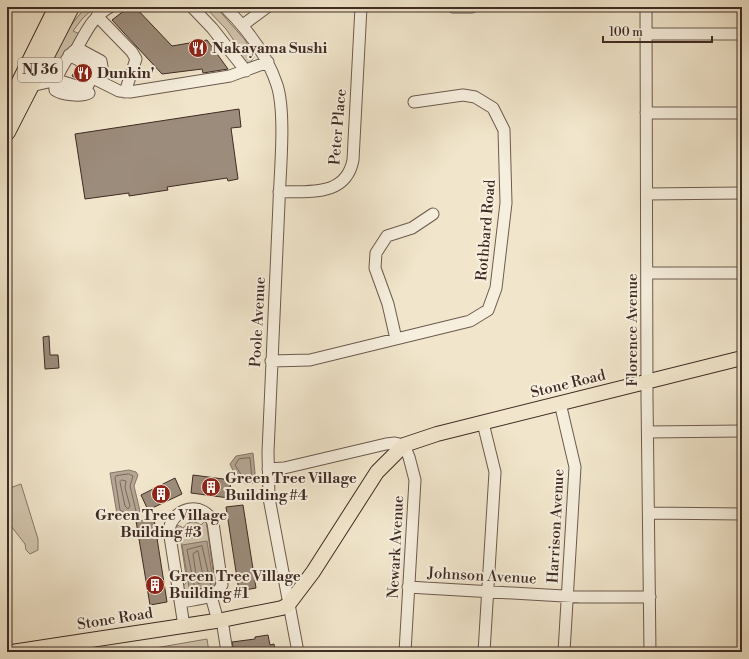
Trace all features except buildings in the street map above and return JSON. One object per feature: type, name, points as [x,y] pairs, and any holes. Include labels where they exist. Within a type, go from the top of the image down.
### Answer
[{"type":"highway","points":[[64,11],[80,7]]},
{"type":"highway","name":"NJ 36","points":[[7,132],[45,59],[64,11]]},
{"type":"highway","name":"NJ 36","points":[[7,108],[64,11]]},
{"type":"main road","name":"Stone Road","points":[[19,652],[184,626],[279,609],[288,604],[313,572],[377,472],[404,445],[418,439],[483,422],[742,358]]},
{"type":"street","points":[[73,52],[101,61],[102,67],[97,80],[90,92],[84,95],[58,92],[55,87],[57,80],[73,52],[90,25],[97,16],[110,7]]},
{"type":"street","points":[[192,7],[212,28],[246,71]]},
{"type":"street","name":"Poole Avenue","points":[[225,7],[243,25],[268,62],[279,95],[279,192],[271,360],[268,469],[269,498],[298,652]]},
{"type":"street","points":[[243,25],[267,7]]},
{"type":"street","name":"Peter Place","points":[[279,192],[323,190],[331,188],[345,179],[348,173],[353,160],[361,7]]},
{"type":"street","points":[[452,7],[472,7]]},
{"type":"street","name":"Florence Avenue","points":[[646,7],[647,381],[650,652]]},
{"type":"street","points":[[97,16],[132,52],[136,59],[125,92]]},
{"type":"street","points":[[646,34],[742,34]]},
{"type":"street","points":[[31,86],[57,80],[86,89],[96,72],[93,67],[73,52]]},
{"type":"street","points":[[45,59],[57,80]]},
{"type":"street","points":[[97,80],[119,91],[125,92],[230,76],[268,62]]},
{"type":"street","name":"Rothbard Road","points":[[271,360],[295,362],[310,360],[470,321],[488,310],[496,288],[504,228],[504,130],[493,108],[475,97],[466,95],[414,102]]},
{"type":"street","points":[[646,113],[742,113]]},
{"type":"street","points":[[646,194],[742,193]]},
{"type":"street","points":[[396,339],[388,304],[375,268],[376,254],[387,236],[412,228],[433,214]]},
{"type":"street","points":[[647,273],[742,273]]},
{"type":"street","name":"Harrison Avenue","points":[[560,403],[575,467],[564,652]]},
{"type":"street","points":[[483,422],[495,472],[484,652]]},
{"type":"street","points":[[648,432],[742,431]]},
{"type":"street","name":"Stone Road","points":[[268,469],[284,468],[386,444],[396,443],[404,445]]},
{"type":"street","name":"Newark Avenue","points":[[404,445],[415,480],[405,652]]},
{"type":"street","points":[[181,602],[211,596],[219,592],[223,582],[213,523],[206,512],[196,508],[176,515],[169,530],[184,626]]},
{"type":"street","points":[[649,513],[742,514]]},
{"type":"street","name":"Johnson Avenue","points":[[408,587],[567,596],[650,597]]},
{"type":"street","points":[[211,596],[220,620],[227,652]]},
{"type":"shaded area","points":[[87,7],[95,7],[82,19],[73,31],[80,34],[58,68],[53,61],[60,46],[71,25]]},
{"type":"shaded area","points":[[205,7],[216,7],[245,40],[254,57],[250,63],[246,64],[237,54],[241,51],[226,29]]},
{"type":"shaded area","points":[[21,484],[38,539],[38,550],[30,554],[26,550],[25,544],[11,526],[7,526],[7,489]]},
{"type":"shaded area","points":[[206,520],[214,578],[218,580],[210,592],[186,595],[183,586],[187,582],[180,536],[177,534],[177,525],[182,527],[182,532],[185,535],[190,535],[190,538],[197,537],[196,530],[189,531],[190,534],[184,532],[183,528],[191,522],[196,522],[201,525]]},
{"type":"shaded area","points":[[207,639],[209,652],[132,652]]},
{"type":"water","points":[[253,453],[256,483],[246,484],[235,475],[230,464],[236,456]]},
{"type":"water","points":[[129,470],[136,472],[138,475],[134,486],[140,511],[136,518],[129,519],[117,514],[110,473]]},
{"type":"water","points":[[207,541],[213,580],[216,580],[216,586],[207,592],[193,593],[189,587],[182,545]]},
{"type":"place","name":"Nakayama Sushi","points":[[198,48]]},
{"type":"place","name":"Dunkin'","points":[[83,73]]},
{"type":"place","name":"Green Tree Village Building #4","points":[[211,487]]},
{"type":"place","name":"Green Tree Village Building #3","points":[[161,494]]},
{"type":"place","name":"Green Tree Village Building #1","points":[[155,585]]}]
